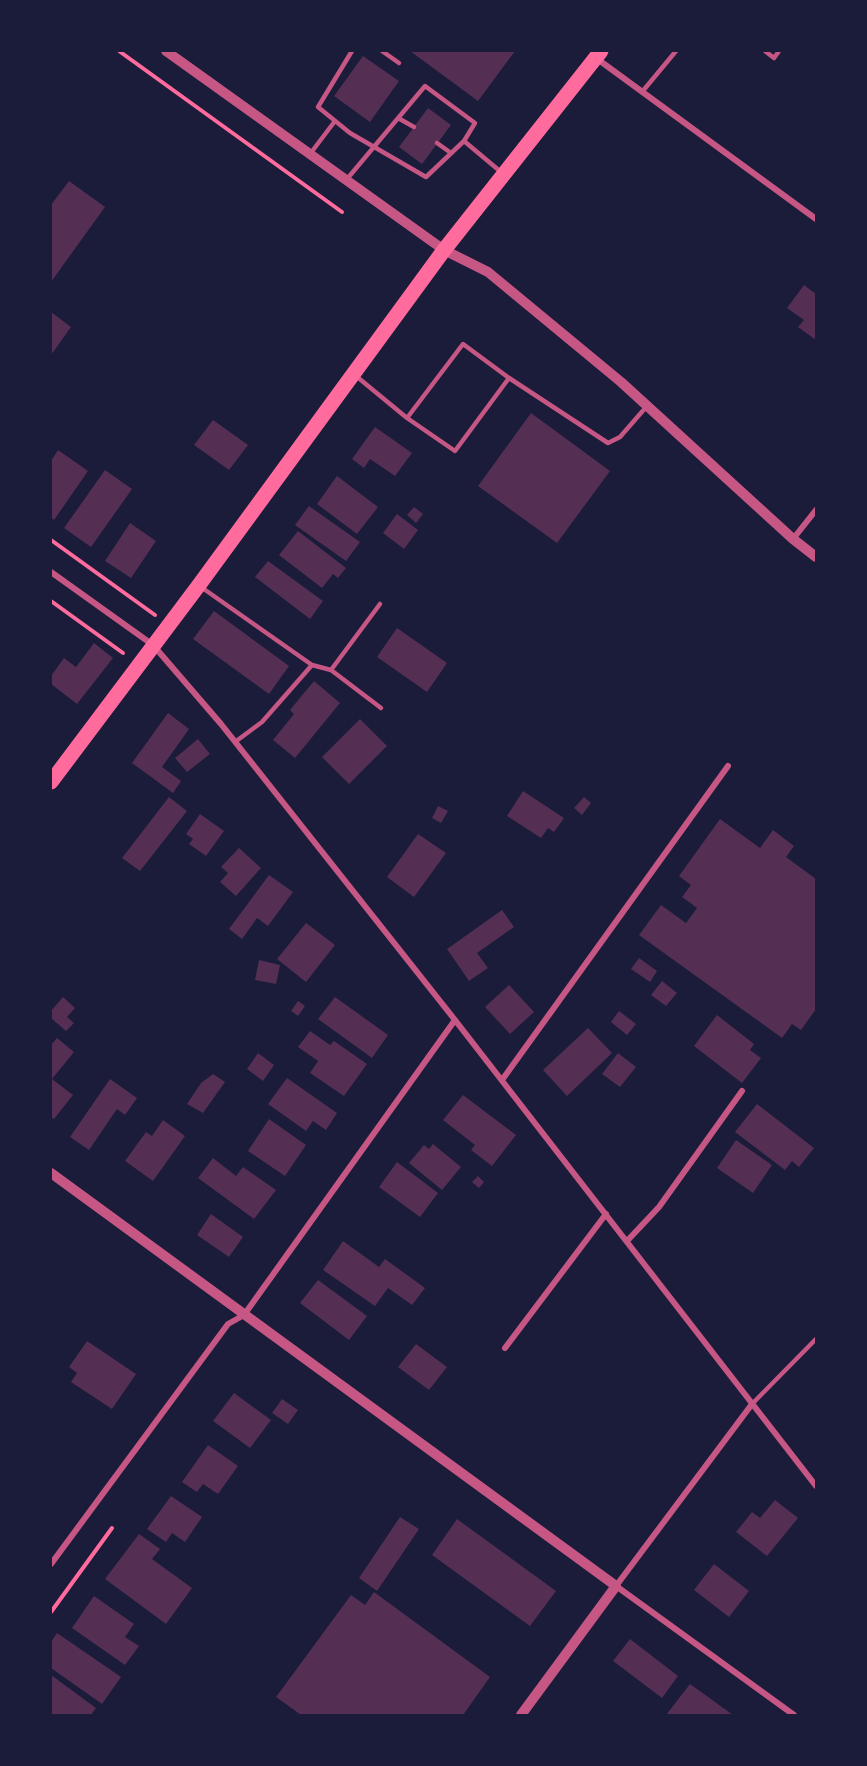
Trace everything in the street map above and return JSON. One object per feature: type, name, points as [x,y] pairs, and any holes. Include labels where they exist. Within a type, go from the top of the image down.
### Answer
[{"type":"main road","points":[[51,782],[199,585],[444,250],[598,54]]},
{"type":"street","points":[[165,51],[444,250],[488,272],[647,406],[793,539],[816,557]]},
{"type":"street","points":[[598,54],[642,92],[816,219]]},
{"type":"street","points":[[793,539],[816,510]]},
{"type":"street","points":[[51,572],[153,645],[235,742],[502,1080],[816,1486]]},
{"type":"street","points":[[502,1080],[728,766]]},
{"type":"street","points":[[51,1564],[228,1324],[244,1315],[455,1020]]},
{"type":"street","points":[[627,1241],[659,1207],[742,1091]]},
{"type":"street","points":[[51,1173],[794,1715]]},
{"type":"street","points":[[506,1348],[606,1214]]},
{"type":"street","points":[[520,1715],[752,1404]]},
{"type":"lane","points":[[346,180],[373,147],[425,86],[475,123],[464,141],[426,177],[373,147],[318,107],[352,51]]},
{"type":"lane","points":[[382,51],[399,63]]},
{"type":"lane","points":[[642,92],[676,51]]},
{"type":"lane","points":[[765,51],[774,58],[779,51]]},
{"type":"lane","points":[[398,118],[414,127]]},
{"type":"lane","points":[[310,154],[335,121]]},
{"type":"lane","points":[[464,141],[503,174]]},
{"type":"lane","points":[[437,143],[451,153]]},
{"type":"lane","points":[[407,418],[463,344],[509,378],[608,443],[620,437],[647,406]]},
{"type":"lane","points":[[354,374],[407,418],[455,451],[509,378]]},
{"type":"lane","points":[[199,585],[312,665],[331,670],[381,708]]},
{"type":"lane","points":[[331,670],[380,604]]},
{"type":"lane","points":[[235,742],[262,722],[312,665]]},
{"type":"lane","points":[[752,1404],[816,1339]]},
{"type":"path","points":[[119,51],[342,212]]},
{"type":"path","points":[[51,540],[156,616]]},
{"type":"path","points":[[51,601],[123,653]]},
{"type":"path","points":[[51,1612],[112,1528]]},
{"type":"building","points":[[410,51],[515,51],[478,101]]},
{"type":"building","points":[[363,56],[399,81],[370,122],[334,96]]},
{"type":"building","points":[[428,108],[451,125],[422,164],[399,147]]},
{"type":"building","points":[[69,181],[105,207],[51,282],[51,205]]},
{"type":"building","points":[[804,285],[816,294],[816,340],[798,327],[804,320],[787,308]]},
{"type":"building","points":[[51,312],[71,327],[51,355]]},
{"type":"building","points":[[531,413],[610,471],[557,543],[478,486]]},
{"type":"building","points":[[213,420],[248,445],[229,470],[194,445]]},
{"type":"building","points":[[375,427],[412,453],[395,476],[370,459],[364,468],[352,459]]},
{"type":"building","points":[[58,450],[88,471],[54,520],[51,517],[51,461]]},
{"type":"building","points":[[105,470],[132,489],[91,547],[64,528]]},
{"type":"building","points":[[337,476],[378,507],[357,534],[317,504]]},
{"type":"building","points":[[309,506],[360,542],[346,561],[295,525]]},
{"type":"building","points":[[414,507],[423,514],[416,523],[407,515]]},
{"type":"building","points":[[397,514],[418,530],[404,549],[383,533]]},
{"type":"building","points":[[130,523],[156,541],[131,578],[105,561]]},
{"type":"building","points":[[298,531],[346,568],[338,578],[333,574],[322,588],[279,555]]},
{"type":"building","points":[[268,561],[323,601],[310,619],[255,577]]},
{"type":"building","points":[[214,611],[289,666],[269,694],[193,639]]},
{"type":"building","points":[[397,628],[447,663],[427,692],[377,657]]},
{"type":"building","points":[[94,643],[113,658],[77,704],[51,684],[51,676],[64,658],[76,667]]},
{"type":"building","points":[[314,681],[340,703],[295,758],[273,740],[294,714],[290,710]]},
{"type":"building","points":[[168,713],[189,729],[162,767],[181,781],[173,793],[132,763]]},
{"type":"building","points":[[360,719],[387,746],[349,784],[322,757]]},
{"type":"building","points":[[198,739],[210,754],[187,772],[175,758]]},
{"type":"building","points":[[523,791],[564,818],[554,832],[548,828],[541,838],[507,816]]},
{"type":"building","points":[[169,797],[187,811],[140,871],[122,858]]},
{"type":"building","points":[[584,797],[591,803],[582,815],[574,808]]},
{"type":"building","points":[[438,806],[448,811],[441,823],[432,818]]},
{"type":"building","points":[[200,814],[224,831],[206,856],[189,844],[193,839],[186,834]]},
{"type":"building","points":[[720,819],[760,848],[773,830],[794,846],[786,857],[816,879],[816,1009],[801,1030],[792,1024],[782,1038],[639,935],[661,905],[686,923],[697,908],[682,897],[691,885],[679,876]]},
{"type":"building","points":[[418,834],[446,853],[414,897],[387,877]]},
{"type":"building","points":[[239,848],[261,868],[236,896],[220,882],[228,873],[221,867]]},
{"type":"building","points":[[269,875],[293,892],[268,926],[257,918],[242,939],[229,929]]},
{"type":"building","points":[[502,910],[514,927],[477,953],[488,968],[469,981],[447,949]]},
{"type":"building","points":[[306,923],[335,945],[306,982],[277,959]]},
{"type":"building","points":[[639,958],[657,971],[650,982],[631,969]]},
{"type":"building","points":[[259,960],[280,965],[276,984],[255,980]]},
{"type":"building","points":[[662,981],[677,993],[666,1006],[651,995]]},
{"type":"building","points":[[509,985],[534,1012],[510,1034],[485,1007]]},
{"type":"building","points":[[63,997],[75,1008],[67,1017],[74,1023],[66,1031],[51,1018],[51,1011]]},
{"type":"building","points":[[335,997],[388,1035],[372,1058],[318,1019]]},
{"type":"building","points":[[298,1001],[305,1006],[298,1016],[291,1011]]},
{"type":"building","points":[[619,1011],[636,1024],[627,1035],[611,1022]]},
{"type":"building","points":[[717,1015],[754,1044],[750,1050],[761,1058],[742,1083],[694,1046]]},
{"type":"building","points":[[588,1028],[612,1053],[567,1096],[543,1070]]},
{"type":"building","points":[[310,1031],[330,1045],[334,1041],[367,1064],[344,1096],[310,1073],[318,1061],[298,1047]]},
{"type":"building","points":[[57,1038],[74,1052],[52,1079],[73,1095],[54,1119],[51,1117],[51,1045]]},
{"type":"building","points":[[258,1053],[274,1065],[263,1081],[247,1069]]},
{"type":"building","points":[[618,1053],[636,1067],[620,1087],[602,1074]]},
{"type":"building","points":[[213,1074],[225,1082],[203,1113],[187,1104],[201,1083]]},
{"type":"building","points":[[287,1078],[337,1113],[326,1130],[313,1121],[306,1131],[268,1104]]},
{"type":"building","points":[[110,1079],[137,1098],[125,1115],[117,1109],[89,1150],[70,1137]]},
{"type":"building","points":[[463,1095],[516,1135],[492,1166],[471,1150],[475,1145],[443,1120]]},
{"type":"building","points":[[757,1104],[814,1148],[799,1167],[792,1161],[785,1170],[735,1132]]},
{"type":"building","points":[[269,1119],[306,1145],[285,1176],[248,1151]]},
{"type":"building","points":[[163,1120],[185,1136],[153,1181],[125,1161],[146,1132],[152,1136]]},
{"type":"building","points":[[736,1140],[772,1165],[753,1193],[717,1168]]},
{"type":"building","points":[[433,1144],[461,1167],[442,1190],[409,1163],[424,1145],[429,1149]]},
{"type":"building","points":[[213,1158],[236,1176],[243,1167],[276,1190],[254,1219],[198,1178]]},
{"type":"building","points":[[397,1162],[438,1193],[420,1217],[379,1187]]},
{"type":"building","points":[[478,1176],[484,1182],[479,1188],[472,1182]]},
{"type":"building","points":[[211,1214],[243,1237],[229,1257],[197,1235]]},
{"type":"building","points":[[343,1241],[379,1267],[385,1259],[425,1288],[412,1305],[388,1288],[375,1306],[323,1270]]},
{"type":"building","points":[[318,1280],[367,1316],[349,1340],[300,1303]]},
{"type":"building","points":[[87,1341],[136,1374],[112,1409],[71,1382],[77,1373],[69,1367]]},
{"type":"building","points":[[416,1344],[447,1367],[429,1390],[398,1367]]},
{"type":"building","points":[[234,1393],[271,1420],[250,1448],[213,1421]]},
{"type":"building","points":[[282,1399],[298,1410],[288,1424],[272,1413]]},
{"type":"building","points":[[208,1445],[238,1466],[218,1494],[203,1484],[197,1492],[182,1482]]},
{"type":"building","points":[[171,1496],[202,1517],[185,1542],[172,1533],[166,1542],[147,1529]]},
{"type":"building","points":[[775,1500],[798,1518],[767,1556],[736,1532],[752,1512],[760,1518]]},
{"type":"building","points":[[400,1517],[419,1529],[377,1591],[359,1578]]},
{"type":"building","points":[[457,1519],[556,1591],[530,1626],[432,1555]]},
{"type":"building","points":[[139,1534],[160,1549],[152,1559],[192,1588],[166,1624],[105,1579]]},
{"type":"building","points":[[714,1564],[749,1591],[729,1617],[694,1590]]},
{"type":"building","points":[[374,1592],[490,1677],[463,1715],[301,1715],[276,1697],[351,1595],[365,1605]]},
{"type":"building","points":[[94,1596],[134,1624],[125,1637],[139,1646],[125,1665],[72,1628]]},
{"type":"building","points":[[57,1633],[121,1677],[102,1704],[51,1668],[51,1642]]},
{"type":"building","points":[[630,1639],[678,1676],[662,1698],[613,1661]]},
{"type":"building","points":[[51,1675],[96,1708],[91,1715],[51,1715]]},
{"type":"building","points":[[690,1684],[733,1715],[666,1715]]}]
